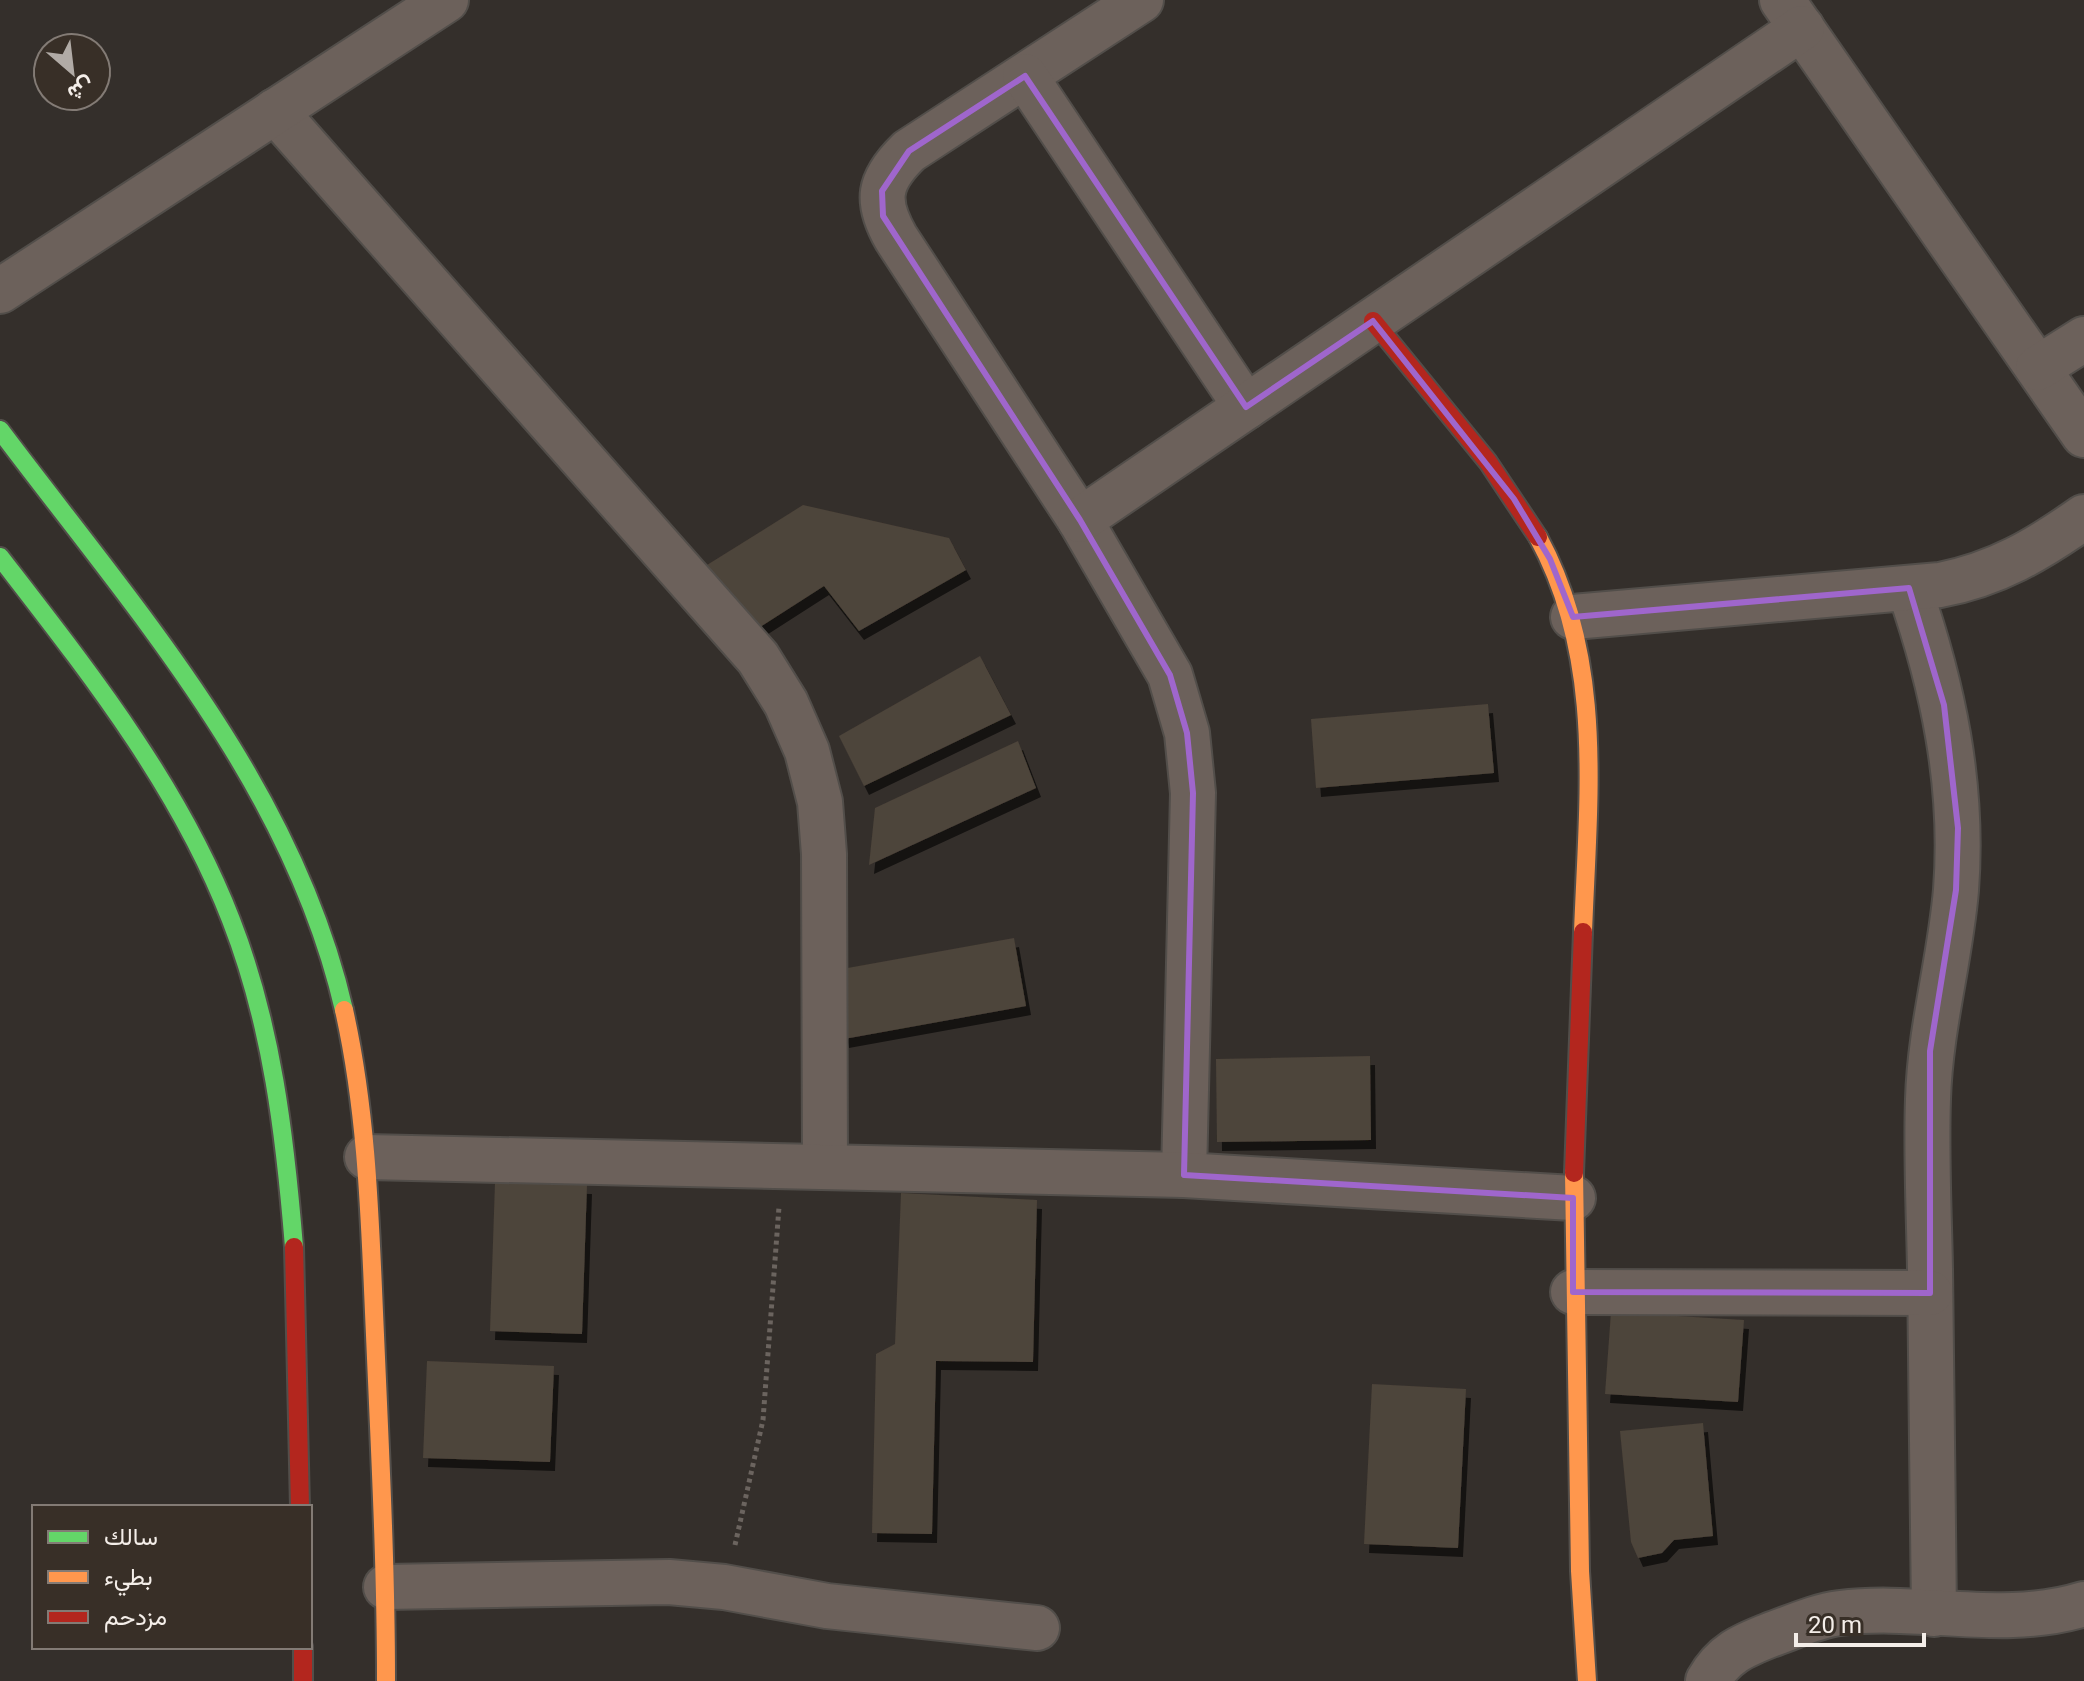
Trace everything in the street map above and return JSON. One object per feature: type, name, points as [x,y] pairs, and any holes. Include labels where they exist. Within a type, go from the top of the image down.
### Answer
[{"type":"street","points":[[0,291],[446,0]]},
{"type":"street","points":[[1132,3],[909,151],[891,169],[882,191],[883,216],[1080,520],[1170,675],[1187,733],[1193,793],[1184,1175]]},
{"type":"street","points":[[1080,520],[1373,321],[1792,14],[2084,435]]},
{"type":"street","points":[[1025,76],[1246,407]]},
{"type":"street","points":[[275,111],[758,658],[786,703],[807,751],[820,802],[824,854],[825,1167]]},
{"type":"street","points":[[1373,321],[1514,499],[1550,559],[1573,617],[1588,691],[1590,759],[1573,1198],[1580,1571],[1587,1681]]},
{"type":"street","points":[[2038,368],[2084,339]]},
{"type":"street","points":[[0,430],[223,728],[270,810],[309,895],[338,985],[359,1077],[367,1157],[386,1587],[386,1681]]},
{"type":"street","points":[[1573,617],[1909,588],[1972,579],[2033,553],[2084,517]]},
{"type":"street","points":[[5,574],[116,708],[158,774],[203,856],[253,987],[273,1063],[287,1139],[294,1217],[300,1505]]},
{"type":"street","points":[[1909,588],[1929,646],[1944,705],[1954,766],[1958,828],[1956,890],[1930,1051],[1934,1614]]},
{"type":"street","points":[[367,1157],[1184,1175],[1573,1198]]},
{"type":"street","points":[[1573,1292],[1930,1293]]},
{"type":"street","points":[[386,1587],[669,1582],[724,1587],[827,1606],[1037,1628]]},
{"type":"street","points":[[1708,1681],[1732,1651],[1811,1620],[1858,1611],[2041,1614],[2084,1604]]},
{"type":"street","points":[[303,1649],[303,1681]]},
{"type":"path","points":[[724,1587],[763,1420],[782,1166]]},
{"type":"highlighted area","points":[[1025,76],[1246,407],[1373,321],[1514,499],[1550,559],[1573,617],[1909,588],[1944,705],[1958,828],[1956,890],[1930,1051],[1930,1293],[1573,1292],[1573,1198],[1184,1175],[1193,793],[1187,733],[1170,675],[1080,520],[896,238],[883,216],[882,191],[909,151]]},
{"type":"building","points":[[803,505],[949,538],[966,570],[859,631],[824,586],[757,629],[707,565]]},
{"type":"building","points":[[980,656],[1011,715],[864,786],[839,736]]},
{"type":"building","points":[[1488,704],[1494,773],[1316,788],[1311,719]]},
{"type":"building","points":[[1018,741],[1036,788],[869,865],[875,808]]},
{"type":"building","points":[[1014,938],[1026,1006],[844,1039],[831,971]]},
{"type":"building","points":[[1370,1056],[1371,1140],[1217,1142],[1216,1059]]},
{"type":"building","points":[[495,1183],[587,1185],[582,1334],[490,1331]]},
{"type":"building","points":[[901,1193],[1037,1200],[1033,1362],[936,1361],[932,1534],[872,1533],[876,1354],[895,1344]]},
{"type":"building","points":[[1611,1312],[1744,1320],[1738,1402],[1605,1394]]},
{"type":"building","points":[[427,1361],[554,1366],[550,1462],[423,1458]]},
{"type":"building","points":[[1372,1384],[1466,1389],[1458,1548],[1364,1544]]},
{"type":"building","points":[[1703,1423],[1713,1536],[1674,1540],[1662,1553],[1638,1558],[1631,1542],[1620,1431]]},
{"type":"traffic: fast","points":[[0,430],[155,633],[204,703],[248,775],[287,849],[320,928],[344,1010]]},
{"type":"traffic: fast","points":[[0,557],[129,731],[185,822],[210,870],[245,960],[267,1040],[281,1122],[294,1247]]},
{"type":"traffic: slow","points":[[1538,537],[1559,584],[1574,632],[1583,681],[1589,781],[1583,932]]},
{"type":"traffic: slow","points":[[344,1010],[363,1131],[369,1212],[386,1681]]},
{"type":"traffic: slow","points":[[1574,1173],[1580,1571],[1587,1681]]},
{"type":"traffic: jam","points":[[1373,321],[1488,462],[1538,537]]},
{"type":"traffic: jam","points":[[1574,1173],[1583,932]]},
{"type":"traffic: jam","points":[[294,1247],[300,1505]]},
{"type":"traffic: jam","points":[[303,1649],[303,1681]]}]
